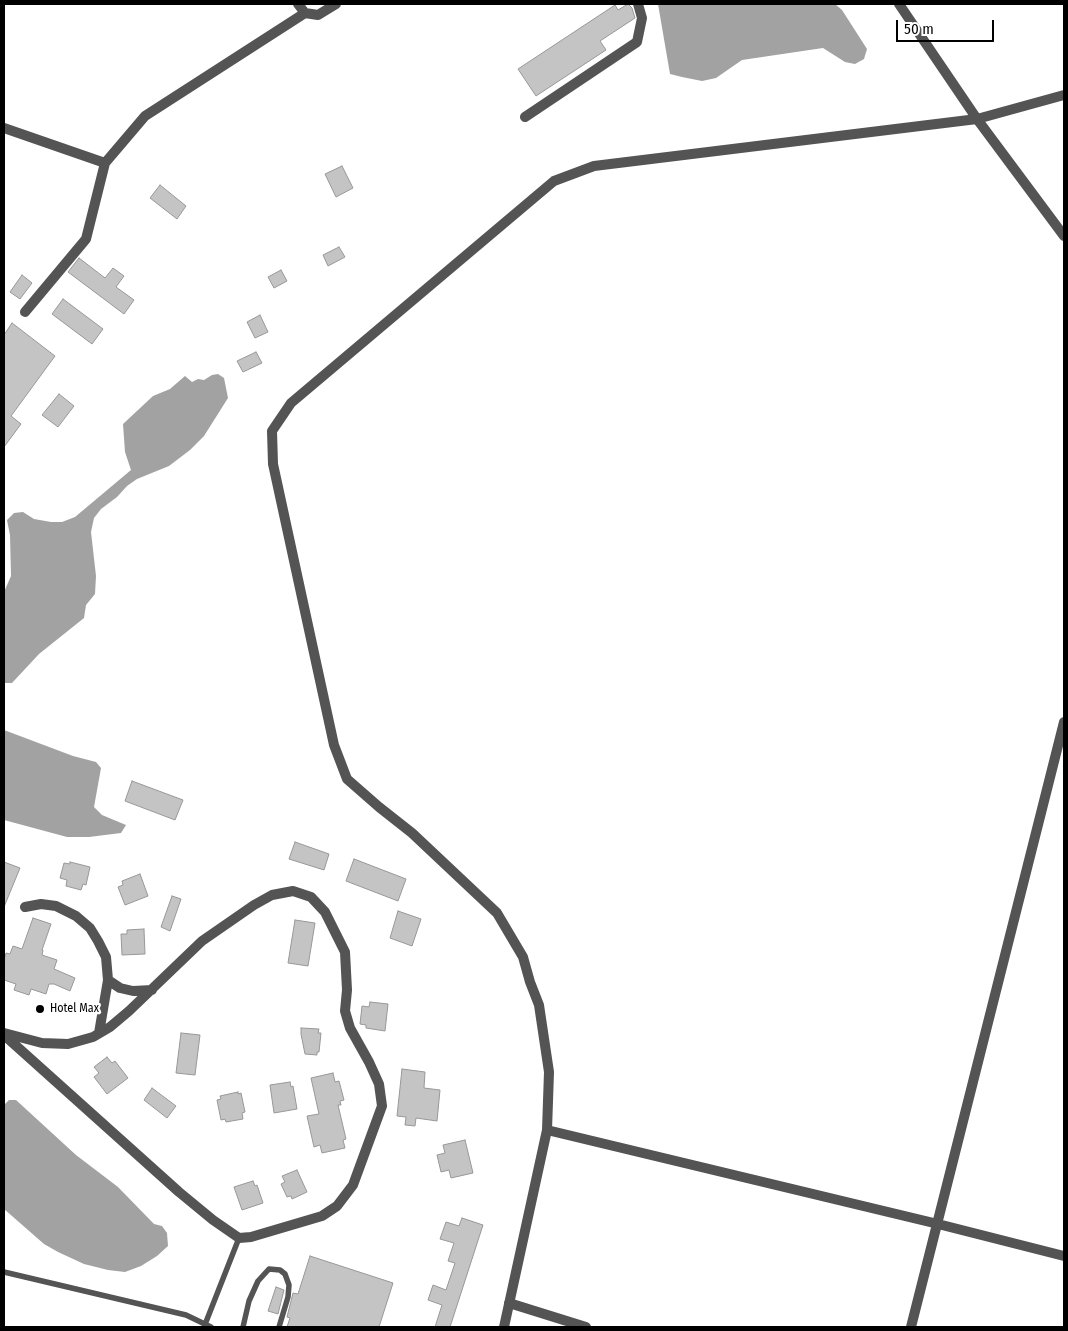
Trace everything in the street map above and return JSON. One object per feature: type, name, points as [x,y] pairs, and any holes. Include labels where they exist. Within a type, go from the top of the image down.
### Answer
[{"type":"street","points":[[298,4],[305,14]]},
{"type":"street","points":[[25,312],[86,239],[105,163],[144,116],[305,14],[318,15],[336,4]]},
{"type":"street","points":[[525,117],[637,42],[642,18],[638,4]]},
{"type":"street","points":[[899,4],[977,119],[1064,236]]},
{"type":"street","points":[[504,1327],[547,1130],[549,1072],[539,1005],[523,957],[497,913],[412,832],[347,779],[334,744],[273,464],[272,431],[291,403],[554,181],[594,166],[977,119],[1064,95]]},
{"type":"street","points":[[4,128],[105,163]]},
{"type":"street","points":[[911,1327],[1064,723]]},
{"type":"street","points":[[293,891],[311,896],[325,912],[345,952],[347,990],[344,1011],[350,1028],[369,1062],[378,1084],[382,1106],[353,1185],[337,1206],[322,1216],[251,1237],[239,1238],[212,1220],[178,1192],[4,1034],[42,1043],[68,1044],[93,1037],[110,1027],[152,990],[202,941],[254,905],[272,895],[293,891]]},
{"type":"street","points":[[25,907],[41,904],[56,906],[76,916],[90,928],[106,957],[108,980],[99,1034]]},
{"type":"street","points":[[108,980],[120,988],[133,991],[152,990]]},
{"type":"street","points":[[547,1130],[1064,1256]]},
{"type":"street","points":[[509,1303],[586,1327]]},
{"type":"lane","points":[[4,1272],[186,1315],[207,1326],[239,1238]]},
{"type":"lane","points":[[243,1327],[249,1301],[258,1281],[269,1269],[280,1270],[285,1274],[289,1285],[288,1297],[279,1327]]},
{"type":"shaded area","points":[[658,4],[835,4],[842,10],[867,49],[864,59],[855,64],[845,62],[823,48],[742,60],[716,78],[702,81],[682,77],[670,74]]},
{"type":"shaded area","points":[[218,374],[224,378],[228,398],[204,436],[190,450],[169,466],[137,479],[127,486],[117,497],[101,509],[94,518],[91,532],[96,576],[95,594],[86,605],[84,618],[39,654],[12,683],[4,683],[4,592],[11,576],[10,535],[7,520],[14,513],[23,512],[34,519],[51,522],[62,522],[75,517],[131,470],[125,452],[123,424],[153,396],[170,389],[185,376],[192,382],[198,379],[204,380]]},
{"type":"shaded area","points":[[4,730],[73,756],[96,762],[101,768],[94,807],[102,815],[126,825],[121,833],[89,837],[67,837],[4,820]]},
{"type":"shaded area","points":[[9,1100],[16,1100],[76,1155],[118,1187],[154,1224],[162,1226],[167,1233],[168,1246],[141,1266],[125,1272],[108,1270],[84,1264],[44,1244],[4,1209],[4,1105]]},
{"type":"building","points":[[628,4],[632,8],[635,18],[600,41],[606,50],[536,96],[518,69],[615,5],[618,10]]},
{"type":"building","points":[[342,166],[353,188],[336,197],[325,174]]},
{"type":"building","points":[[160,185],[186,206],[177,219],[150,198]]},
{"type":"building","points":[[339,247],[345,257],[328,266],[323,255]]},
{"type":"building","points":[[79,258],[105,278],[113,268],[124,276],[116,287],[134,300],[124,314],[68,272]]},
{"type":"building","points":[[281,270],[287,281],[274,288],[268,277]]},
{"type":"building","points":[[22,275],[32,283],[20,299],[10,292]]},
{"type":"building","points":[[63,299],[103,329],[92,344],[52,314]]},
{"type":"building","points":[[260,315],[268,332],[255,338],[247,322]]},
{"type":"building","points":[[12,323],[55,356],[11,416],[21,424],[4,447],[4,335]]},
{"type":"building","points":[[256,352],[262,363],[243,372],[237,361]]},
{"type":"building","points":[[59,394],[74,406],[58,427],[42,415]]},
{"type":"building","points":[[132,781],[183,800],[175,820],[125,801]]},
{"type":"building","points":[[295,842],[329,854],[324,870],[289,859]]},
{"type":"building","points":[[354,859],[406,879],[398,901],[346,881]]},
{"type":"building","points":[[4,862],[20,868],[4,907]]},
{"type":"building","points":[[70,862],[90,867],[86,885],[83,884],[81,890],[66,886],[67,880],[60,878],[64,863],[70,864]]},
{"type":"building","points":[[140,874],[148,896],[125,905],[118,887],[123,885],[122,881]]},
{"type":"building","points":[[172,896],[181,899],[170,931],[161,927]]},
{"type":"building","points":[[398,911],[421,919],[412,946],[390,938]]},
{"type":"building","points":[[33,918],[51,924],[42,955],[57,960],[54,969],[75,978],[70,991],[54,984],[49,984],[46,994],[31,989],[29,995],[14,990],[16,984],[4,980],[6,953],[10,954],[13,946],[22,949]]},
{"type":"building","points":[[295,920],[315,923],[308,966],[288,963]]},
{"type":"building","points":[[144,929],[145,954],[122,955],[121,934],[127,934],[127,930]]},
{"type":"building","points":[[370,1002],[388,1004],[385,1031],[366,1028],[366,1025],[360,1024],[362,1006],[369,1007]]},
{"type":"building","points":[[301,1028],[319,1029],[318,1033],[321,1033],[317,1055],[305,1054]]},
{"type":"building","points":[[181,1033],[200,1035],[195,1075],[176,1073]]},
{"type":"building","points":[[107,1057],[112,1063],[115,1061],[128,1078],[107,1094],[94,1077],[99,1073],[94,1067]]},
{"type":"building","points":[[402,1069],[425,1072],[424,1088],[440,1090],[437,1121],[416,1118],[415,1126],[405,1125],[406,1117],[397,1116]]},
{"type":"building","points":[[333,1073],[335,1082],[339,1081],[344,1100],[340,1101],[341,1105],[338,1105],[346,1139],[343,1140],[345,1148],[322,1153],[320,1145],[314,1147],[307,1116],[319,1114],[311,1078]]},
{"type":"building","points":[[290,1082],[291,1087],[293,1086],[297,1109],[274,1113],[270,1085]]},
{"type":"building","points":[[152,1088],[176,1106],[167,1118],[144,1100]]},
{"type":"building","points":[[238,1092],[238,1094],[241,1093],[245,1112],[242,1113],[243,1119],[226,1122],[225,1119],[221,1120],[217,1100],[221,1099],[220,1096]]},
{"type":"building","points":[[465,1140],[473,1173],[451,1178],[449,1170],[441,1172],[437,1155],[445,1153],[443,1145]]},
{"type":"building","points":[[297,1170],[307,1192],[292,1199],[291,1196],[287,1197],[281,1184],[285,1182],[282,1176]]},
{"type":"building","points":[[253,1181],[255,1186],[257,1185],[263,1203],[242,1210],[234,1187]]},
{"type":"building","points":[[462,1218],[483,1225],[450,1327],[435,1327],[442,1305],[428,1300],[433,1285],[446,1290],[455,1263],[448,1261],[454,1243],[440,1239],[446,1222],[459,1226]]},
{"type":"building","points":[[310,1256],[393,1283],[379,1327],[287,1327],[290,1318],[287,1317],[293,1293],[298,1294]]},
{"type":"building","points":[[276,1287],[284,1290],[278,1314],[268,1311]]},
{"type":"place","name":"Hotel Max","points":[[40,1009]]}]
